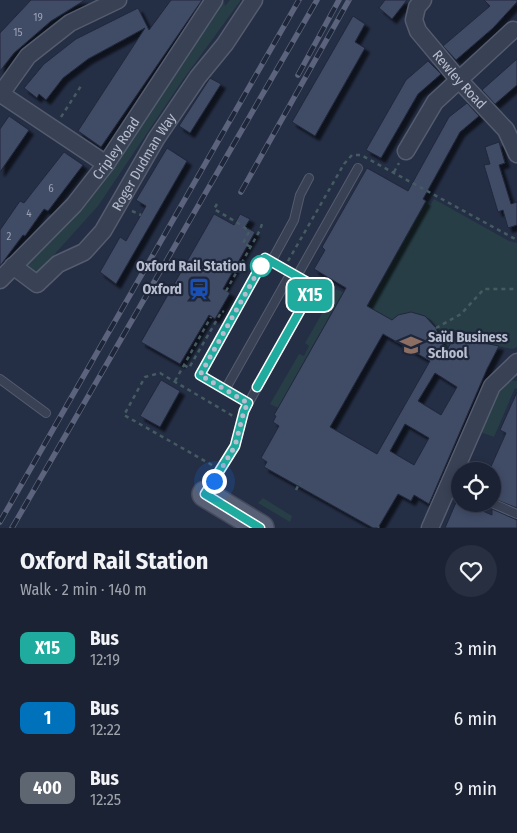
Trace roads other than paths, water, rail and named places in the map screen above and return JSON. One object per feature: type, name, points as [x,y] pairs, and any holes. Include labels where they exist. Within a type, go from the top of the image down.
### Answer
[{"type":"main road","points":[[205,494],[260,528]]},
{"type":"street","points":[[106,164],[0,95],[28,56],[70,23],[118,0]]},
{"type":"street","name":"Cripley Road","points":[[0,280],[74,205],[106,164],[214,0]]},
{"type":"street","name":"Roger Dudman Way","points":[[13,266],[37,284],[58,264],[84,252],[103,231],[156,139],[198,78],[225,44],[254,0]]},
{"type":"street","name":"Rewley Road","points":[[423,0],[417,7],[414,20],[418,31],[459,80],[506,130],[517,154]]},
{"type":"street","points":[[406,152],[435,102],[514,30]]},
{"type":"street","points":[[430,528],[453,487],[492,386],[516,364]]},
{"type":"lane","points":[[225,390],[358,168]]},
{"type":"lane","points":[[271,262],[294,220],[300,195],[309,178]]},
{"type":"lane","points":[[205,494],[224,467],[235,446],[244,411],[314,286],[265,258],[200,375],[248,403]]},
{"type":"lane","points":[[0,379],[46,413]]},
{"type":"lane","points":[[501,507],[517,514]]},
{"type":"railway","points":[[0,522],[299,0]]},
{"type":"railway","points":[[12,528],[317,0]]},
{"type":"railway","points":[[298,75],[339,0]]},
{"type":"railway","points":[[241,192],[349,0]]},
{"type":"place","name":"Oxford Rail Station","points":[[261,266]]},
{"type":"place","name":"Oxford","points":[[199,289]]},
{"type":"place","name":"Saïd Business School","points":[[411,345]]}]
